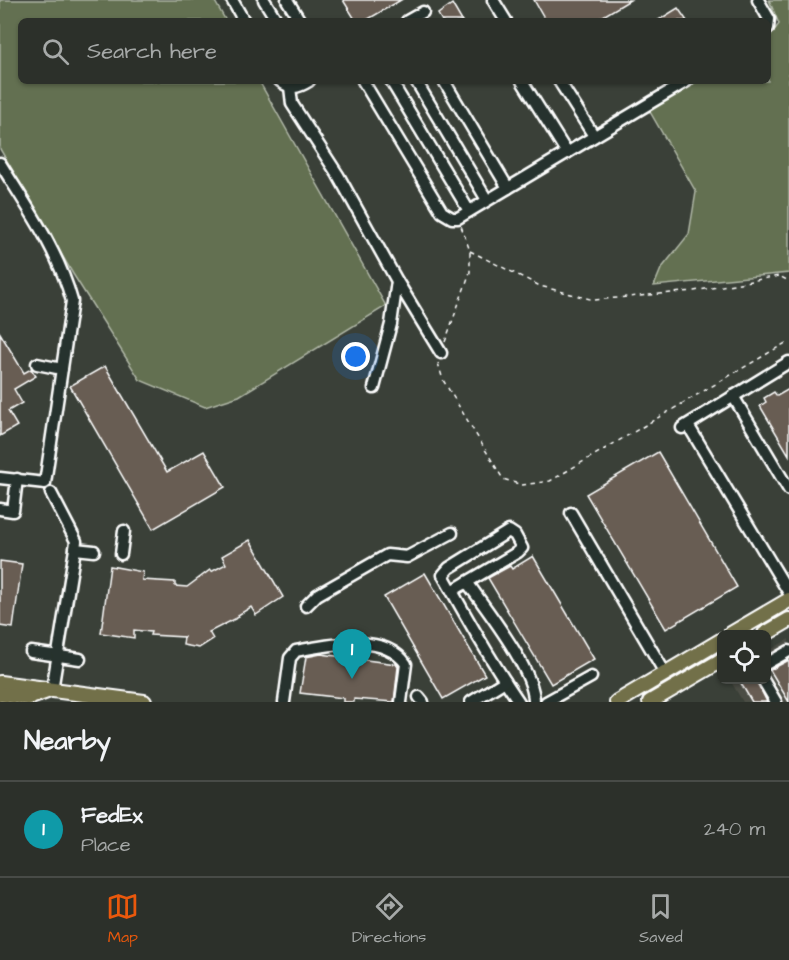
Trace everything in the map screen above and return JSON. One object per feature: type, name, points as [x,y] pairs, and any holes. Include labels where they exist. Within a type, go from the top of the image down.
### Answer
[{"type":"main road","points":[[738,630],[789,600]]},
{"type":"main road","points":[[771,630],[789,620]]},
{"type":"main road","points":[[617,702],[717,643]]},
{"type":"main road","points":[[650,702],[717,663]]},
{"type":"main road","points":[[0,683],[144,702]]},
{"type":"main road","points":[[0,697],[28,698],[52,690]]},
{"type":"main road","points":[[0,697],[25,702]]},
{"type":"lane","points":[[232,0],[242,18]]},
{"type":"lane","points":[[264,0],[275,18]]},
{"type":"lane","points":[[287,0],[298,18]]},
{"type":"lane","points":[[493,0],[504,18]]},
{"type":"lane","points":[[758,0],[768,18]]},
{"type":"lane","points":[[413,18],[423,12]]},
{"type":"lane","points":[[285,84],[297,88],[304,84]]},
{"type":"lane","points":[[285,84],[292,105],[338,175],[397,281],[441,353]]},
{"type":"lane","points":[[365,84],[442,212],[452,218],[458,218],[682,84]]},
{"type":"lane","points":[[394,84],[469,211]]},
{"type":"lane","points":[[418,84],[487,200]]},
{"type":"lane","points":[[446,84],[508,188]]},
{"type":"lane","points":[[524,84],[567,153]]},
{"type":"lane","points":[[561,84],[594,136]]},
{"type":"lane","points":[[0,163],[46,238],[65,276],[72,301],[45,483],[0,478]]},
{"type":"lane","points":[[374,388],[391,324],[397,281]]},
{"type":"lane","points":[[789,362],[685,426],[789,593]]},
{"type":"lane","points":[[37,364],[62,369]]},
{"type":"lane","points":[[733,396],[789,490]]},
{"type":"lane","points":[[0,509],[13,511],[17,479]]},
{"type":"lane","points":[[51,493],[76,542],[52,690]]},
{"type":"lane","points":[[571,513],[665,673]]},
{"type":"lane","points":[[121,554],[124,531]]},
{"type":"lane","points":[[452,591],[519,552],[522,548],[515,535],[509,531],[449,568],[443,575],[452,591],[505,681],[518,702]]},
{"type":"lane","points":[[306,606],[317,595],[387,555],[407,557],[452,533]]},
{"type":"lane","points":[[75,549],[94,551]]},
{"type":"lane","points":[[467,582],[527,673],[534,694],[534,702]]},
{"type":"lane","points":[[284,702],[290,658],[296,651],[365,644],[382,646],[401,656],[406,664],[401,702]]},
{"type":"lane","points":[[771,661],[789,651]]},
{"type":"lane","points":[[31,652],[80,659]]},
{"type":"lane","points":[[546,702],[591,677]]},
{"type":"lane","points":[[471,702],[505,681]]},
{"type":"lane","points":[[765,684],[776,702]]},
{"type":"path","points":[[458,218],[470,251],[470,272],[441,353],[438,368],[443,380],[503,478],[532,485],[550,480],[789,341]]},
{"type":"path","points":[[470,251],[540,286],[594,300],[694,291],[779,276],[789,280]]},
{"type":"shaded area","points":[[789,639],[789,702],[743,702],[732,684],[771,684],[771,650]]},
{"type":"green space","points":[[0,0],[214,0],[224,18],[18,18],[18,84],[261,84],[386,306],[239,396],[205,407],[140,380],[73,274],[0,149]]},
{"type":"green space","points":[[769,0],[789,0],[789,273],[654,286],[661,269],[689,234],[696,192],[649,110],[693,84],[771,84],[771,35],[779,24]]},
{"type":"building","points":[[343,0],[401,0],[370,18],[354,18]]},
{"type":"building","points":[[534,0],[630,0],[600,18],[544,18]]},
{"type":"building","points":[[452,4],[460,18],[440,18],[438,14]]},
{"type":"building","points":[[678,8],[685,18],[662,18]]},
{"type":"building","points":[[0,333],[24,373],[31,369],[36,376],[14,389],[22,403],[8,411],[17,426],[0,436]]},
{"type":"building","points":[[105,366],[167,472],[204,451],[225,487],[153,529],[70,386]]},
{"type":"building","points":[[789,389],[789,455],[760,406],[766,402],[764,398],[774,392],[777,396]]},
{"type":"building","points":[[658,452],[737,587],[666,629],[586,494]]},
{"type":"building","points":[[250,540],[283,597],[256,615],[251,607],[238,615],[239,617],[209,632],[213,639],[199,648],[183,645],[184,637],[150,635],[151,632],[134,630],[134,638],[101,633],[110,566],[143,572],[142,580],[175,582],[175,586],[187,587],[210,570],[211,572],[226,564],[222,556]]},
{"type":"building","points":[[533,556],[594,659],[551,684],[488,578],[510,566],[512,569]]},
{"type":"building","points":[[0,561],[22,564],[13,628],[0,626]]},
{"type":"building","points":[[425,573],[485,675],[443,699],[384,597]]},
{"type":"building","points":[[321,654],[396,664],[398,667],[394,702],[354,699],[354,702],[343,702],[343,698],[300,693],[306,657]]},
{"type":"building","points":[[789,660],[789,702],[771,672],[771,669]]},
{"type":"building","points":[[741,684],[758,684],[767,702],[752,702]]},
{"type":"place","name":"FedEx","points":[[352,679]]}]
